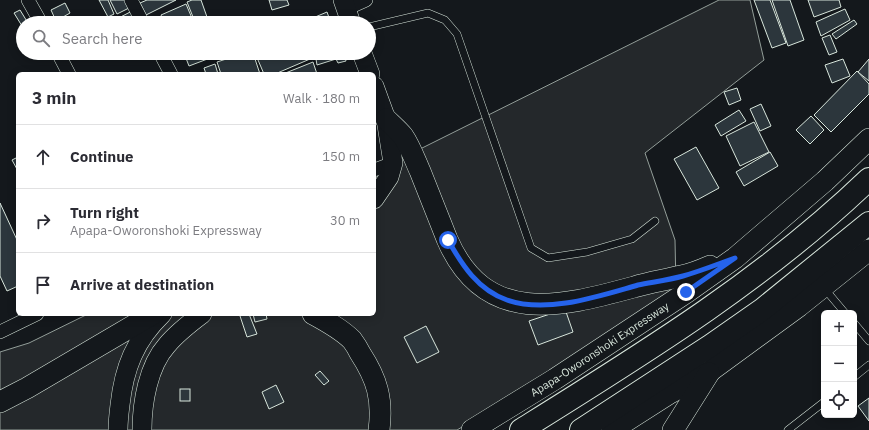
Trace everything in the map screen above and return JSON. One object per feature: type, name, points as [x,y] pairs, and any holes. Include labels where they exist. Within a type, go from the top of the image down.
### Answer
[{"type":"highway","points":[[521,430],[697,318],[772,263],[869,179]]},
{"type":"highway","points":[[581,430],[710,346],[763,309],[816,279],[868,224]]},
{"type":"main road","points":[[365,60],[369,72]]},
{"type":"main road","points":[[376,92],[386,119],[393,163],[389,177],[377,193]]},
{"type":"main road","points":[[386,119],[403,136],[415,160],[448,240],[460,263],[476,280],[491,292],[506,300],[525,304],[547,304],[574,301],[603,295],[658,280],[682,276],[735,258]]},
{"type":"main road","name":"Apapa-Oworonshoki Expressway","points":[[472,430],[555,379],[735,258],[825,182],[869,139]]},
{"type":"main road","points":[[612,430],[710,371],[816,279],[869,250]]},
{"type":"main road","points":[[0,402],[27,388],[150,316]]},
{"type":"main road","points":[[118,430],[122,393],[127,369],[144,334],[160,316]]},
{"type":"main road","points":[[142,430],[142,413],[146,389],[153,367],[166,345],[200,316]]},
{"type":"main road","points":[[317,316],[329,322],[352,340],[366,363],[378,388],[381,412],[379,430]]},
{"type":"main road","points":[[673,430],[710,371]]},
{"type":"street","points":[[28,0],[37,16]]},
{"type":"street","points":[[130,0],[139,16]]},
{"type":"street","points":[[347,11],[366,0]]},
{"type":"street","points":[[62,60],[68,72]]},
{"type":"street","points":[[164,60],[170,72]]},
{"type":"street","points":[[376,169],[393,163]]},
{"type":"street","points":[[0,332],[33,316]]},
{"type":"lane","points":[[376,25],[428,13],[445,20],[458,34],[531,248],[548,258],[587,252],[632,239],[655,221]]},
{"type":"lane","points":[[816,279],[842,310]]},
{"type":"lane","points":[[857,327],[869,341]]},
{"type":"lane","points":[[857,375],[869,365]]},
{"type":"lane","points":[[788,430],[821,404]]},
{"type":"shaded area","points":[[719,0],[750,0],[764,60],[645,153],[675,240],[676,287],[533,385],[457,430],[0,430],[0,352],[29,343],[84,316],[376,316],[376,171]]},
{"type":"building","points":[[99,0],[108,0],[114,14],[107,16]]},
{"type":"building","points":[[110,0],[130,0],[133,6],[117,14]]},
{"type":"building","points":[[147,0],[176,0],[146,15],[140,3]]},
{"type":"building","points":[[192,0],[201,0],[207,16],[193,16],[187,2]]},
{"type":"building","points":[[269,0],[287,0],[289,5],[272,10]]},
{"type":"building","points":[[754,0],[770,0],[786,43],[772,48]]},
{"type":"building","points":[[772,0],[790,0],[804,40],[788,46]]},
{"type":"building","points":[[808,0],[839,0],[841,7],[814,17]]},
{"type":"building","points":[[65,3],[70,13],[65,16],[54,16],[51,10]]},
{"type":"building","points":[[186,4],[191,16],[161,16]]},
{"type":"building","points":[[845,9],[850,20],[821,36],[816,22]]},
{"type":"building","points":[[20,10],[24,16],[16,16],[14,13]]},
{"type":"building","points":[[134,10],[137,16],[122,16]]},
{"type":"building","points":[[327,12],[328,16],[318,16]]},
{"type":"building","points":[[854,20],[857,24],[836,39],[832,34]]},
{"type":"building","points":[[830,35],[837,52],[829,55],[822,38]]},
{"type":"building","points":[[843,59],[850,76],[832,83],[825,65]]},
{"type":"building","points":[[869,59],[869,81],[858,72]]},
{"type":"building","points":[[187,60],[205,60],[189,66]]},
{"type":"building","points":[[223,60],[255,60],[259,72],[220,72],[217,62]]},
{"type":"building","points":[[258,60],[308,60],[280,72],[263,72]]},
{"type":"building","points":[[316,60],[333,60],[317,65]]},
{"type":"building","points":[[336,60],[346,60],[346,61],[338,63]]},
{"type":"building","points":[[313,62],[316,72],[288,72]]},
{"type":"building","points":[[215,64],[217,72],[205,72],[204,68]]},
{"type":"building","points":[[857,71],[869,84],[869,94],[831,132],[814,115]]},
{"type":"building","points":[[737,88],[741,100],[729,105],[724,92]]},
{"type":"building","points":[[761,104],[771,126],[760,131],[750,109]]},
{"type":"building","points":[[739,110],[746,121],[721,136],[715,125]]},
{"type":"building","points":[[811,116],[824,130],[810,144],[796,130]]},
{"type":"building","points":[[754,122],[769,152],[740,166],[726,136]]},
{"type":"building","points":[[696,147],[719,188],[697,200],[674,159]]},
{"type":"building","points":[[770,152],[778,166],[744,186],[736,172]]},
{"type":"building","points":[[16,158],[16,167],[12,160]]},
{"type":"building","points":[[0,203],[16,238],[16,287],[7,291],[0,276]]},
{"type":"building","points":[[565,309],[573,332],[538,345],[529,321]]},
{"type":"building","points":[[240,316],[250,316],[257,334],[247,337]]},
{"type":"building","points":[[254,316],[266,316],[267,319],[255,322]]},
{"type":"building","points":[[426,326],[439,352],[417,363],[404,337]]},
{"type":"building","points":[[320,371],[329,381],[324,385],[315,375]]},
{"type":"building","points":[[276,385],[284,402],[269,409],[262,392]]},
{"type":"building","points":[[180,389],[190,389],[190,401],[180,401]]},
{"type":"building","points":[[869,398],[869,421],[858,406]]},
{"type":"route","points":[[448,240],[460,263],[476,280],[491,292],[506,300],[525,304],[547,304],[574,301],[603,295],[658,280],[682,276],[735,258],[686,292]]}]
